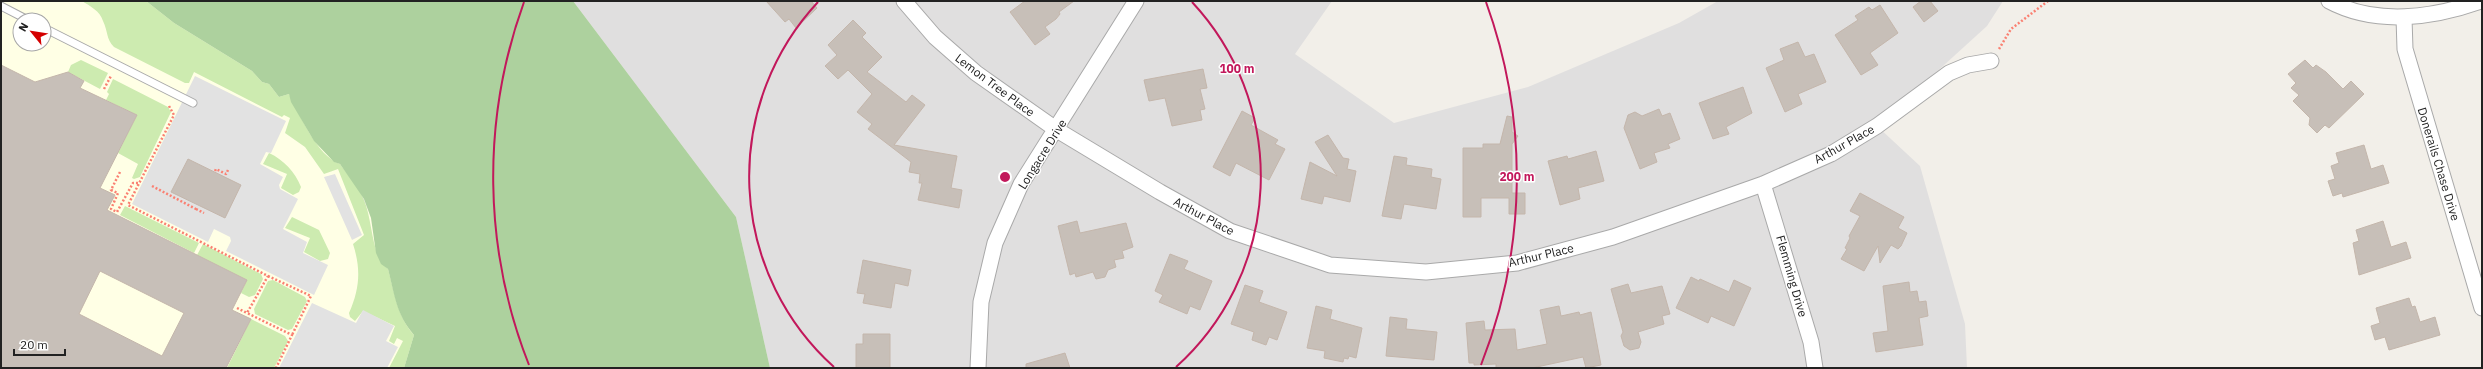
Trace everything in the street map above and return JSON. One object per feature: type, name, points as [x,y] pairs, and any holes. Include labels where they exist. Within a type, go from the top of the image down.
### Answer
[{"type":"street","name":"Lemon Tree Place","points":[[904,1],[935,38],[976,73],[1057,130]]},
{"type":"street","name":"Longacre Drive","points":[[978,368],[981,302],[995,243],[1022,184],[1136,1]]},
{"type":"street","points":[[2329,1],[2363,15],[2383,18],[2404,18],[2481,1]]},
{"type":"street","name":"Donerails Chase Drive","points":[[2404,18],[2403,36],[2406,56],[2482,308]]},
{"type":"street","name":"Arthur Place","points":[[1057,130],[1160,192],[1230,231],[1330,265],[1426,272],[1518,263],[1613,237],[1763,184],[1830,154],[1877,126],[1949,73],[1968,65],[1991,62]]},
{"type":"street","name":"Flemming Drive","points":[[1763,184],[1811,342],[1815,368]]},
{"type":"lane","points":[[1,6],[13,12]]},
{"type":"lane","points":[[52,32],[192,103]]},
{"type":"path","points":[[1991,62],[2011,29],[2048,1]]},
{"type":"path","points":[[104,89],[110,76],[117,79]]},
{"type":"path","points":[[168,105],[172,108],[174,115],[128,205],[268,276],[311,296],[276,368]]},
{"type":"path","points":[[215,171],[216,169],[226,174],[228,170]]},
{"type":"path","points":[[120,172],[110,190],[118,194],[111,209],[117,212],[133,183],[140,183]]},
{"type":"path","points":[[152,186],[197,208],[204,213]]},
{"type":"path","points":[[247,313],[268,276]]},
{"type":"path","points":[[237,308],[292,334]]},
{"type":"shaded area","points":[[1,1],[218,1],[288,49],[447,368],[1,368]]},
{"type":"shaded area","points":[[573,1],[1332,1],[1295,54],[1394,123],[1528,87],[1679,23],[1718,1],[2003,1],[1987,26],[1877,126],[1920,166],[1965,324],[1967,368],[770,368],[736,217]]},
{"type":"shaded area","points":[[195,76],[286,121],[271,153],[266,152],[260,164],[283,177],[279,185],[280,189],[298,199],[283,229],[307,242],[303,253],[328,265],[314,295],[226,251],[231,241],[230,237],[214,229],[208,242],[132,204]]},
{"type":"shaded area","points":[[335,174],[362,235],[352,240],[324,177]]},
{"type":"shaded area","points":[[312,303],[356,323],[363,310],[394,326],[386,341],[398,347],[387,368],[279,368]]},
{"type":"green space","points":[[82,1],[146,1],[174,23],[252,71],[262,82],[269,84],[279,97],[289,94],[310,134],[317,144],[332,160],[340,164],[362,195],[367,209],[378,256],[388,269],[400,312],[408,328],[414,335],[404,368],[389,368],[403,341],[397,338],[394,344],[389,341],[395,326],[363,311],[355,321],[350,317],[349,313],[353,304],[358,278],[356,253],[353,244],[364,235],[338,169],[324,174],[305,147],[285,133],[290,118],[284,115],[282,117],[194,72],[189,83],[185,83],[114,47],[108,38],[105,25],[100,14]]},
{"type":"green space","points":[[146,1],[573,1],[736,217],[770,368],[404,368],[414,335],[403,320],[388,269],[381,264],[376,253],[371,218],[364,199],[340,164],[334,162],[314,141],[291,102],[289,94],[279,97],[269,84],[262,82],[252,71],[174,23]]},
{"type":"green space","points":[[81,60],[108,73],[100,89],[68,72],[71,65]]},
{"type":"green space","points":[[113,79],[168,107],[171,112],[140,177],[134,179],[132,178],[138,164],[118,153],[137,115],[106,100],[109,94],[107,92]]},
{"type":"green space","points":[[269,153],[284,163],[296,176],[301,187],[299,192],[293,195],[281,188],[287,174],[263,164]]},
{"type":"green space","points":[[125,206],[199,243],[194,253],[120,215]]},
{"type":"green space","points":[[292,217],[319,230],[330,253],[328,259],[320,261],[304,252],[310,238],[285,228]]},
{"type":"green space","points":[[203,244],[261,274],[263,279],[255,295],[249,297],[241,293],[247,280],[197,255]]},
{"type":"green space","points":[[273,280],[305,297],[307,301],[292,329],[288,330],[255,314],[254,309],[268,281]]},
{"type":"green space","points":[[251,319],[285,336],[288,341],[274,368],[227,368]]},
{"type":"building","points":[[766,1],[811,1],[817,8],[796,28],[789,19],[785,22]]},
{"type":"building","points":[[1025,1],[1074,1],[1059,12],[1060,14],[1056,19],[1045,27],[1050,34],[1035,45],[1010,12]]},
{"type":"building","points":[[1921,1],[1930,1],[1938,11],[1924,22],[1913,7]]},
{"type":"building","points":[[1880,5],[1898,33],[1870,53],[1878,65],[1861,75],[1835,35],[1858,20],[1855,16],[1869,7],[1872,10]]},
{"type":"building","points":[[853,20],[866,33],[862,37],[882,57],[867,72],[906,102],[912,95],[925,105],[894,145],[957,156],[951,188],[962,190],[959,208],[918,200],[922,183],[919,183],[920,174],[909,172],[911,162],[868,129],[872,124],[857,112],[872,94],[848,70],[838,79],[825,66],[837,55],[828,45]]},
{"type":"building","points":[[1798,42],[1805,57],[1814,54],[1826,82],[1798,94],[1802,104],[1785,112],[1766,68],[1784,60],[1780,49]]},
{"type":"building","points":[[2305,60],[2313,68],[2316,65],[2326,72],[2343,89],[2351,81],[2364,94],[2329,128],[2325,125],[2317,133],[2309,125],[2310,118],[2293,101],[2299,95],[2291,88],[2296,83],[2288,74]]},
{"type":"building","points":[[1,65],[35,82],[68,72],[84,81],[80,88],[137,115],[100,188],[115,195],[107,210],[247,280],[232,310],[251,319],[226,368],[1,368]],"holes":[[[100,271],[184,313],[162,356],[79,314]]]},
{"type":"building","points":[[1203,69],[1207,88],[1200,89],[1205,109],[1200,110],[1202,120],[1172,126],[1165,98],[1149,101],[1144,80]]},
{"type":"building","points":[[1743,87],[1752,113],[1726,127],[1729,134],[1713,139],[1699,103]]},
{"type":"building","points":[[1659,109],[1662,116],[1670,113],[1680,139],[1668,144],[1670,148],[1654,153],[1657,162],[1640,169],[1624,128],[1628,115],[1635,112],[1642,116]]},
{"type":"building","points":[[1242,111],[1255,118],[1251,125],[1278,140],[1275,144],[1285,149],[1269,180],[1236,163],[1230,176],[1213,167]]},
{"type":"building","points":[[1507,116],[1512,117],[1512,132],[1518,136],[1512,144],[1512,193],[1525,193],[1525,214],[1509,214],[1509,198],[1481,198],[1481,217],[1463,217],[1463,148],[1483,148],[1483,144],[1500,144]]},
{"type":"building","points":[[1328,135],[1343,158],[1349,159],[1347,169],[1356,171],[1350,202],[1324,196],[1322,204],[1301,199],[1310,162],[1337,176],[1315,142]]},
{"type":"building","points":[[2364,145],[2371,169],[2383,165],[2389,183],[2343,197],[2342,193],[2333,196],[2328,181],[2335,179],[2331,166],[2339,163],[2336,153]]},
{"type":"building","points":[[1596,151],[1604,181],[1578,188],[1580,199],[1560,205],[1548,161],[1567,156],[1568,159]]},
{"type":"building","points":[[1394,156],[1407,158],[1406,165],[1432,169],[1431,177],[1441,179],[1436,209],[1404,204],[1401,219],[1382,216]]},
{"type":"building","points":[[188,159],[241,185],[225,218],[171,192]]},
{"type":"building","points":[[1860,193],[1904,217],[1898,228],[1907,233],[1901,246],[1898,249],[1891,245],[1880,263],[1878,246],[1864,271],[1841,259],[1847,249],[1845,248],[1850,238],[1849,236],[1860,216],[1850,211]]},
{"type":"building","points":[[1077,221],[1080,233],[1126,223],[1133,247],[1122,251],[1124,258],[1114,260],[1116,267],[1108,270],[1105,277],[1096,279],[1093,272],[1076,277],[1075,273],[1070,275],[1058,226]]},
{"type":"building","points":[[2383,221],[2391,247],[2406,242],[2411,258],[2359,275],[2353,243],[2359,241],[2356,230]]},
{"type":"building","points":[[1170,254],[1188,261],[1184,269],[1212,281],[1200,310],[1190,306],[1187,314],[1159,302],[1163,295],[1155,291]]},
{"type":"building","points":[[863,260],[911,270],[908,286],[895,283],[891,308],[863,303],[865,294],[857,293]]},
{"type":"building","points":[[1691,277],[1699,281],[1700,279],[1729,292],[1734,280],[1751,288],[1734,326],[1711,316],[1708,323],[1676,308]]},
{"type":"building","points":[[1909,282],[1910,292],[1917,291],[1919,302],[1926,301],[1928,316],[1919,318],[1923,345],[1876,352],[1873,333],[1888,331],[1883,286]]},
{"type":"building","points":[[1628,284],[1631,293],[1662,286],[1670,314],[1662,316],[1664,324],[1638,332],[1641,342],[1639,348],[1630,350],[1624,346],[1621,336],[1623,332],[1611,289]]},
{"type":"building","points":[[1245,285],[1263,291],[1259,302],[1287,312],[1277,340],[1269,337],[1266,345],[1252,340],[1254,332],[1231,324]]},
{"type":"building","points":[[2409,298],[2412,307],[2415,306],[2420,322],[2435,317],[2440,335],[2389,350],[2385,337],[2375,340],[2371,326],[2380,323],[2376,308]]},
{"type":"building","points":[[1316,306],[1332,310],[1330,319],[1362,328],[1356,358],[1349,356],[1348,359],[1344,358],[1343,362],[1324,358],[1325,351],[1307,348]]},
{"type":"building","points":[[1559,306],[1561,316],[1579,312],[1580,315],[1591,312],[1601,365],[1586,368],[1583,357],[1532,368],[1496,368],[1496,364],[1474,365],[1474,363],[1469,363],[1466,323],[1484,321],[1485,330],[1515,329],[1517,350],[1547,344],[1540,310]]},
{"type":"building","points":[[1390,317],[1407,319],[1406,329],[1437,332],[1434,360],[1386,356]]},
{"type":"building","points":[[863,334],[890,334],[890,368],[856,368],[856,344],[863,344]]},
{"type":"building","points":[[1065,353],[1070,368],[1026,368],[1026,364]]}]
